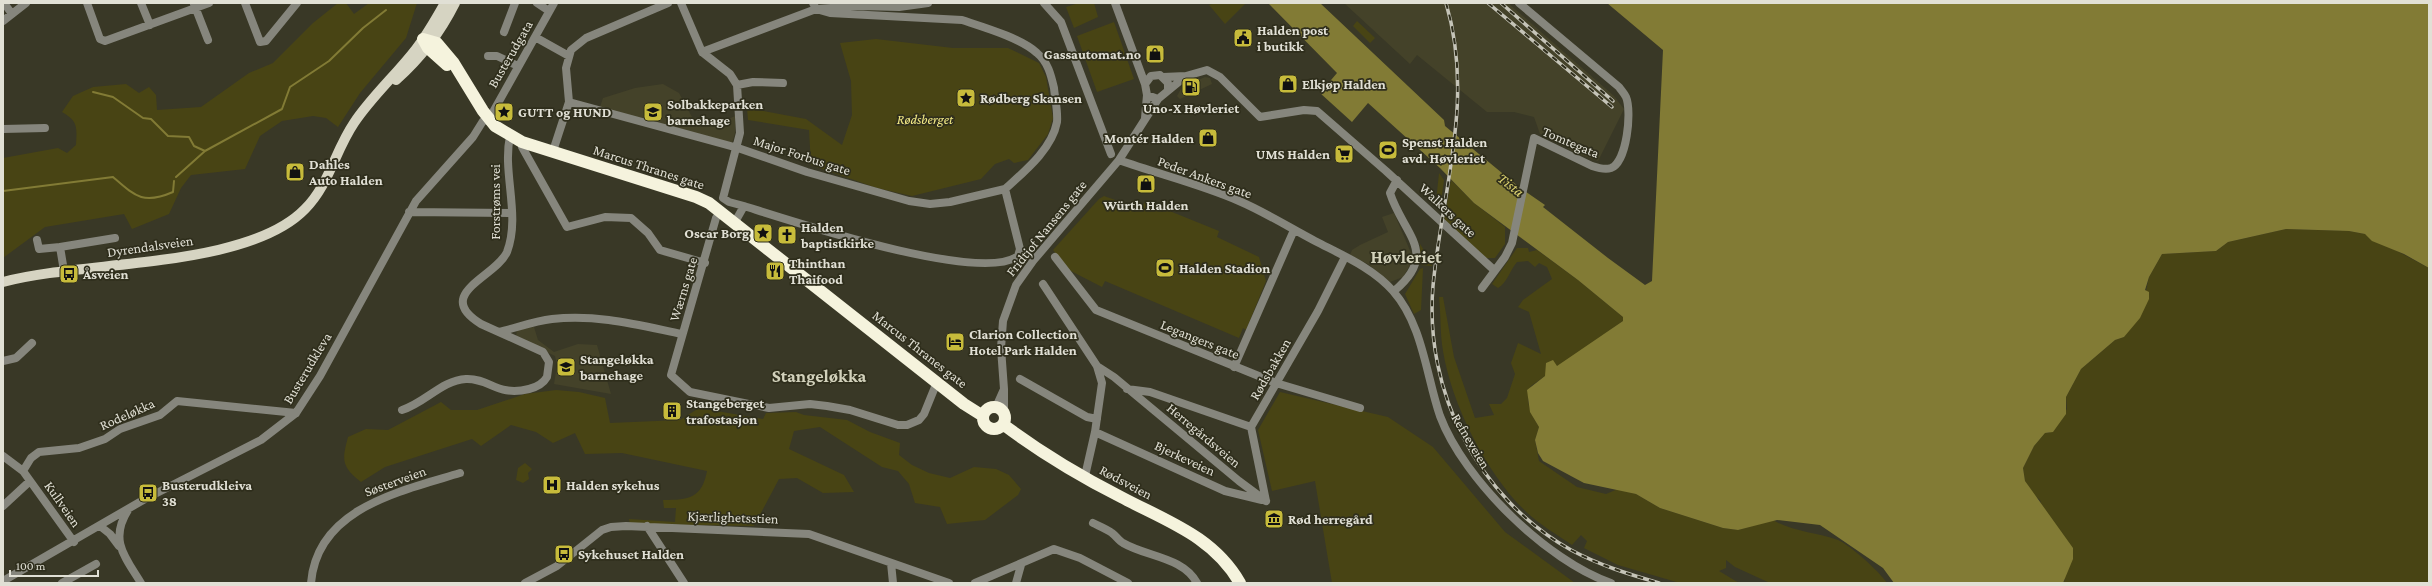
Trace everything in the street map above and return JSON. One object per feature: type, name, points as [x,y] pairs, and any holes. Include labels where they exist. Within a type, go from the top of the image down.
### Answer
[{"type":"highway","name":"Marcus Thranes gate","points":[[428,43],[453,62],[459,74],[489,119],[510,136],[522,142],[696,197],[721,211],[937,382],[983,416]]},
{"type":"highway","points":[[988,408],[1000,409],[1006,419],[1004,425],[998,429],[989,428],[984,423],[983,416],[988,408]]},
{"type":"highway","points":[[1004,425],[1045,455],[1084,476]]},
{"type":"highway","name":"Rødsveien","points":[[1084,476],[1120,497],[1198,536],[1221,557],[1240,583]]},
{"type":"main road","points":[[428,43],[445,3]]},
{"type":"main road","points":[[428,43],[455,3]]},
{"type":"main road","name":"Dyrendalsveien","points":[[3,282],[64,271],[202,253],[231,247],[281,228],[295,218],[320,191],[354,124],[376,96],[380,88],[428,43]]},
{"type":"street","points":[[4,3],[12,14]]},
{"type":"street","points":[[3,21],[26,3]]},
{"type":"street","points":[[87,3],[100,39],[105,41],[150,25],[195,5],[209,3]]},
{"type":"street","points":[[141,3],[150,25]]},
{"type":"street","points":[[245,3],[260,42],[266,41],[297,3]]},
{"type":"street","points":[[504,32],[515,3]]},
{"type":"street","points":[[537,3],[549,11]]},
{"type":"street","name":"Busterudgata","points":[[473,136],[487,126],[489,119],[554,3]]},
{"type":"street","points":[[553,151],[569,102],[566,68],[569,56],[575,46],[581,40],[668,3]]},
{"type":"street","points":[[681,3],[702,52],[730,74],[737,85],[740,133],[738,148],[723,198],[729,202],[896,251],[954,262],[1009,261],[1018,256],[1020,252],[1005,189],[1041,154],[1053,134],[1057,121],[1051,74],[1038,53],[1027,46],[988,29],[962,20],[870,16],[815,6]]},
{"type":"street","points":[[702,52],[815,6],[899,7],[928,3]]},
{"type":"street","points":[[1044,3],[1061,22],[1111,154]]},
{"type":"street","points":[[1115,3],[1136,64],[1145,84],[1147,95],[1158,99],[1166,94],[1168,90],[1168,83],[1163,77],[1157,75],[1151,76],[1145,84]]},
{"type":"street","name":"Tomtegata","points":[[1482,288],[1507,254],[1513,239],[1534,138],[1592,166],[1603,169],[1612,168],[1617,163],[1625,147],[1628,110],[1626,97],[1619,87],[1519,3]]},
{"type":"street","points":[[195,5],[208,40]]},
{"type":"street","points":[[535,37],[569,56]]},
{"type":"street","points":[[488,56],[497,56],[518,66]]},
{"type":"street","points":[[1136,64],[1151,76]]},
{"type":"street","name":"Walkers gate","points":[[1163,77],[1186,76],[1203,70],[1213,72],[1260,117],[1304,110],[1317,111],[1397,180],[1494,270]]},
{"type":"street","name":"Walkers gate","points":[[1168,90],[1186,76]]},
{"type":"street","points":[[737,85],[753,82],[783,83]]},
{"type":"street","name":"Fridtjof Nansens gate","points":[[1145,120],[1147,95]]},
{"type":"street","name":"Fridtjof Nansens gate","points":[[1000,409],[1004,389],[1000,348],[1007,307],[1016,285],[1033,261],[1118,160],[1158,99]]},
{"type":"street","name":"Major Forbus gate","points":[[569,102],[738,148],[807,172],[909,201],[930,204],[950,202],[1005,189]]},
{"type":"street","points":[[3,129],[45,128]]},
{"type":"street","name":"Busterudkleva","points":[[3,581],[74,542],[129,509],[261,440],[296,413],[326,366],[416,201],[473,136]]},
{"type":"street","name":"Forstrøms vei","points":[[402,410],[460,380],[473,380],[508,392],[528,389],[541,384],[548,372],[549,362],[546,355],[473,319],[465,308],[464,298],[468,288],[498,265],[507,252],[511,228],[510,136]]},
{"type":"street","points":[[522,142],[522,147],[567,227],[605,217],[631,218],[648,233],[660,250],[705,263]]},
{"type":"street","name":"Peder Ankers gate","points":[[1118,160],[1240,201],[1345,257]]},
{"type":"street","points":[[1394,291],[1412,271],[1416,258],[1411,237],[1390,193],[1397,180]]},
{"type":"street","points":[[735,222],[744,206]]},
{"type":"street","name":"Wærns gate","points":[[721,211],[716,218],[705,263],[670,375],[690,392],[769,408],[810,404],[827,406],[850,410],[898,425],[907,425],[919,420],[937,382]]},
{"type":"street","points":[[409,212],[511,213]]},
{"type":"street","points":[[1234,367],[1294,230]]},
{"type":"street","points":[[36,240],[39,249],[115,238]]},
{"type":"street","points":[[60,247],[64,271]]},
{"type":"street","name":"Refneveien","points":[[1345,257],[1371,272],[1394,291],[1406,310],[1414,328],[1441,416],[1454,443],[1468,466],[1491,494],[1545,544],[1578,568],[1611,583]]},
{"type":"street","name":"Rødsbakken","points":[[1251,427],[1318,311],[1345,257]]},
{"type":"street","name":"Legangers gate","points":[[1055,258],[1096,310],[1276,383],[1360,408]]},
{"type":"street","name":"Rødsveien","points":[[1043,284],[1097,366],[1127,389]]},
{"type":"street","points":[[499,332],[551,319],[588,317],[641,324],[682,334]]},
{"type":"street","points":[[3,361],[16,358],[32,343]]},
{"type":"street","name":"Rødsveien","points":[[1084,476],[1095,432],[1102,388],[1097,366]]},
{"type":"street","points":[[1020,379],[1087,417],[1097,419]]},
{"type":"street","points":[[1127,389],[1150,392],[1251,427],[1266,501]]},
{"type":"street","name":"Herregårdsveien","points":[[1127,389],[1239,481],[1266,501]]},
{"type":"street","name":"Rodeløkka","points":[[23,470],[31,458],[39,452],[79,448],[105,439],[120,429],[160,415],[177,401],[296,413]]},
{"type":"street","name":"Bjerkeveien","points":[[1095,432],[1225,491],[1266,501]]},
{"type":"street","name":"Kullveien","points":[[3,456],[23,470],[74,542]]},
{"type":"street","name":"Søsterveien","points":[[311,583],[315,562],[324,544],[350,516],[382,497],[460,473]]},
{"type":"street","name":"Kullveien","points":[[3,506],[30,481]]},
{"type":"street","points":[[120,548],[120,526],[129,509]]},
{"type":"street","points":[[1092,523],[1111,532],[1122,542],[1139,551],[1180,565],[1193,575],[1197,583]]},
{"type":"street","points":[[100,526],[110,534],[141,583]]},
{"type":"street","name":"Kjærlighetsstien","points":[[525,583],[557,566],[602,530],[610,526],[646,526],[809,534],[949,583]]},
{"type":"street","points":[[646,526],[684,583]]},
{"type":"street","points":[[975,583],[1021,565],[1054,549],[1080,558],[1128,583]]},
{"type":"street","points":[[891,563],[893,583]]},
{"type":"street","points":[[62,583],[96,564]]},
{"type":"street","points":[[1016,583],[1021,565]]},
{"type":"shaded area","points":[[1344,3],[1508,3],[1614,96],[1624,109],[1598,161],[1579,154],[1540,134],[1534,117],[1514,112],[1487,112],[1417,55],[1410,64]]},
{"type":"shaded area","points":[[1205,77],[1210,78],[1212,84],[1180,99],[1177,96],[1182,87]]},
{"type":"shaded area","name":"Solbakkeparken barnehage","points":[[663,84],[679,93],[692,117],[710,123],[722,122],[735,116],[735,133],[732,143],[600,107],[603,98],[635,88]]},
{"type":"shaded area","points":[[1394,213],[1411,253],[1410,265],[1403,277],[1390,282],[1368,264],[1350,255],[1352,250],[1360,245],[1388,232],[1382,217]]},
{"type":"shaded area","points":[[534,327],[538,340],[554,352],[578,344],[597,345],[611,394],[554,384],[557,365],[555,356],[516,337],[517,330]]},
{"type":"green space","points":[[338,3],[346,3],[354,14],[369,3],[417,3],[406,38],[360,93],[338,127],[326,118],[313,116],[282,121],[260,136],[245,169],[191,175],[181,188],[169,214],[132,229],[124,214],[45,227],[3,258],[3,158],[58,148],[67,153],[76,145],[76,129],[71,118],[62,112],[73,96],[93,87],[126,84],[139,93],[149,87],[156,95],[157,110],[201,107],[249,73],[273,63],[313,23]]},
{"type":"green space","points":[[1079,3],[1094,3],[1098,17],[1074,28],[1066,7]]},
{"type":"green space","points":[[1214,3],[1246,3],[1225,24],[1209,5]]},
{"type":"green space","points":[[1357,21],[1375,38],[1370,43],[1353,26]]},
{"type":"green space","points":[[1114,22],[1134,79],[1097,92],[1077,36]]},
{"type":"green space","name":"Rødsberget","points":[[876,39],[953,48],[1008,48],[1039,63],[1046,77],[1053,118],[1048,134],[1028,160],[1014,163],[1009,159],[995,164],[981,179],[912,196],[877,188],[811,165],[809,130],[748,120],[747,108],[806,119],[842,145],[852,115],[851,81],[840,43]]},
{"type":"green space","points":[[1439,173],[1444,180],[1440,210],[1436,202]]},
{"type":"green space","points":[[1451,180],[1474,203],[1505,227],[1505,244],[1495,258],[1486,258],[1444,221]]},
{"type":"green space","name":"Halden Stadion","points":[[1104,196],[1135,207],[1142,207],[1145,201],[1219,231],[1217,237],[1259,257],[1266,281],[1246,330],[1243,328],[1239,338],[1105,281],[1102,287],[1069,270],[1053,250],[1099,199]]},
{"type":"green space","points":[[2286,229],[2349,231],[2365,234],[2429,268],[2429,583],[2063,583],[2065,580],[2040,500],[2033,494],[2025,481],[2023,468],[2034,446],[2045,433],[2049,433],[2067,409],[2066,397],[2081,369],[2115,340],[2124,337],[2146,291],[2149,277],[2162,254],[2216,251],[2228,242]]},
{"type":"green space","points":[[1420,244],[1432,263],[1432,266],[1421,265]]},
{"type":"green space","points":[[1517,248],[1528,248],[1529,252],[1537,250],[1578,280],[1623,317],[1623,321],[1531,386],[1528,402],[1533,417],[1539,427],[1535,440],[1539,461],[1577,487],[1606,494],[1618,489],[1636,494],[1660,508],[1723,528],[1738,530],[1773,520],[1788,527],[1830,537],[1850,547],[1878,572],[1887,583],[1770,583],[1735,567],[1726,560],[1726,568],[1719,571],[1739,583],[1680,583],[1618,565],[1584,548],[1587,541],[1581,535],[1572,545],[1532,517],[1516,502],[1501,483],[1487,463],[1475,441],[1455,395],[1448,372],[1441,338],[1439,297],[1443,297],[1454,357],[1475,418],[1494,415],[1489,404],[1501,404],[1507,398],[1515,374],[1511,363],[1518,343],[1541,354],[1529,312],[1518,307],[1523,300],[1552,279],[1547,267],[1539,263],[1535,267],[1528,261],[1517,262],[1504,283],[1498,288],[1492,284]]},
{"type":"green space","points":[[1423,268],[1421,310],[1414,314],[1405,294],[1420,269]]},
{"type":"green space","points":[[556,390],[579,392],[605,398],[610,423],[680,420],[699,408],[763,419],[766,413],[796,412],[804,415],[847,420],[870,432],[900,443],[899,455],[912,465],[929,473],[950,478],[974,467],[996,469],[1009,475],[1021,489],[1018,495],[985,520],[947,524],[940,507],[915,503],[909,484],[898,471],[882,467],[820,427],[794,431],[789,449],[844,475],[854,492],[823,493],[797,478],[779,479],[754,526],[630,524],[629,519],[675,522],[676,508],[664,508],[663,500],[680,499],[693,496],[702,487],[707,471],[622,453],[585,454],[575,433],[553,443],[536,432],[511,425],[481,446],[472,439],[385,467],[361,482],[350,471],[345,462],[344,457],[348,437],[366,429],[388,430],[441,402],[451,410],[477,410],[525,394]]},
{"type":"green space","points":[[1280,392],[1388,417],[1433,447],[1505,532],[1575,583],[1332,583],[1315,481],[1272,491],[1258,430]]},
{"type":"green space","points":[[525,463],[532,469],[528,473],[529,479],[523,483],[516,480],[518,468]]},
{"type":"water","name":"Tista","points":[[1268,3],[1320,3],[1444,120],[1445,126],[1519,187],[1545,205],[1543,207],[1645,285],[1652,281],[1663,50],[1607,3],[2429,3],[2429,268],[2404,254],[2372,241],[2365,234],[2349,231],[2286,229],[2228,242],[2216,251],[2162,254],[2149,277],[2145,290],[2149,292],[2149,299],[2140,318],[2124,337],[2115,340],[2081,369],[2066,397],[2066,414],[2053,432],[2045,433],[2034,446],[2023,468],[2025,481],[2073,548],[2073,559],[2063,583],[1894,583],[1883,568],[1820,525],[1777,520],[1738,530],[1723,528],[1660,508],[1636,494],[1584,483],[1543,461],[1538,453],[1535,440],[1539,427],[1530,412],[1527,390],[1545,376],[1546,363],[1553,360],[1557,366],[1623,321],[1623,317],[1578,280],[1474,203],[1440,168],[1368,103],[1352,122],[1320,93],[1337,73]]},
{"type":"waterway","points":[[176,177],[205,151],[282,109],[290,87],[329,61],[363,28],[386,10]]},
{"type":"waterway","points":[[93,92],[113,97],[143,118],[151,119],[168,136],[189,137],[194,146],[205,151]]},
{"type":"waterway","points":[[3,191],[113,177],[134,194],[147,198],[154,198],[173,192],[174,181]]},
{"type":"railway","points":[[1446,3],[1454,39],[1457,75],[1457,110],[1454,145],[1437,250],[1433,286],[1433,326],[1438,365],[1448,402],[1464,438],[1484,472],[1509,502],[1538,528],[1571,550],[1592,560],[1625,573],[1659,583]]},
{"type":"railway","points":[[1488,3],[1612,107]]},
{"type":"railway","points":[[1501,3],[1613,101]]},
{"type":"place","name":"Halden post i butikk","points":[[1243,38]]},
{"type":"place","name":"Gassautomat.no","points":[[1155,54]]},
{"type":"place","name":"Elkjøp Halden","points":[[1288,84]]},
{"type":"place","name":"Uno-X Høvleriet","points":[[1191,87]]},
{"type":"place","name":"Rødberg Skansen","points":[[966,98]]},
{"type":"place","name":"GUTT og HUND","points":[[504,112]]},
{"type":"place","name":"Solbakkeparken barnehage","points":[[653,112]]},
{"type":"place","name":"Montér Halden","points":[[1208,138]]},
{"type":"place","name":"Spenst Halden avd. Høvleriet","points":[[1388,150]]},
{"type":"place","name":"UMS Halden","points":[[1344,154]]},
{"type":"place","name":"Dahles Auto Halden","points":[[295,172]]},
{"type":"place","name":"Würth Halden","points":[[1146,184]]},
{"type":"place","name":"Oscar Borg","points":[[763,233]]},
{"type":"place","name":"Halden baptistkirke","points":[[787,235]]},
{"type":"place","name":"Halden Stadion","points":[[1165,268]]},
{"type":"place","name":"Thinthan Thaifood","points":[[775,271]]},
{"type":"place","name":"Åsveien","points":[[69,274]]},
{"type":"place","name":"Clarion Collection Hotel Park Halden","points":[[955,342]]},
{"type":"place","name":"Stangeløkka barnehage","points":[[566,367]]},
{"type":"place","name":"Stangeberget trafostasjon","points":[[672,411]]},
{"type":"place","name":"Halden sykehus","points":[[552,485]]},
{"type":"place","name":"Busterudkleiva 38","points":[[148,493]]},
{"type":"place","name":"Rød herregård","points":[[1274,519]]},
{"type":"place","name":"Sykehuset Halden","points":[[564,554]]},
{"type":"district","name":"Høvleriet","points":[[1406,257]]},
{"type":"district","name":"Stangeløkka","points":[[819,376]]}]
